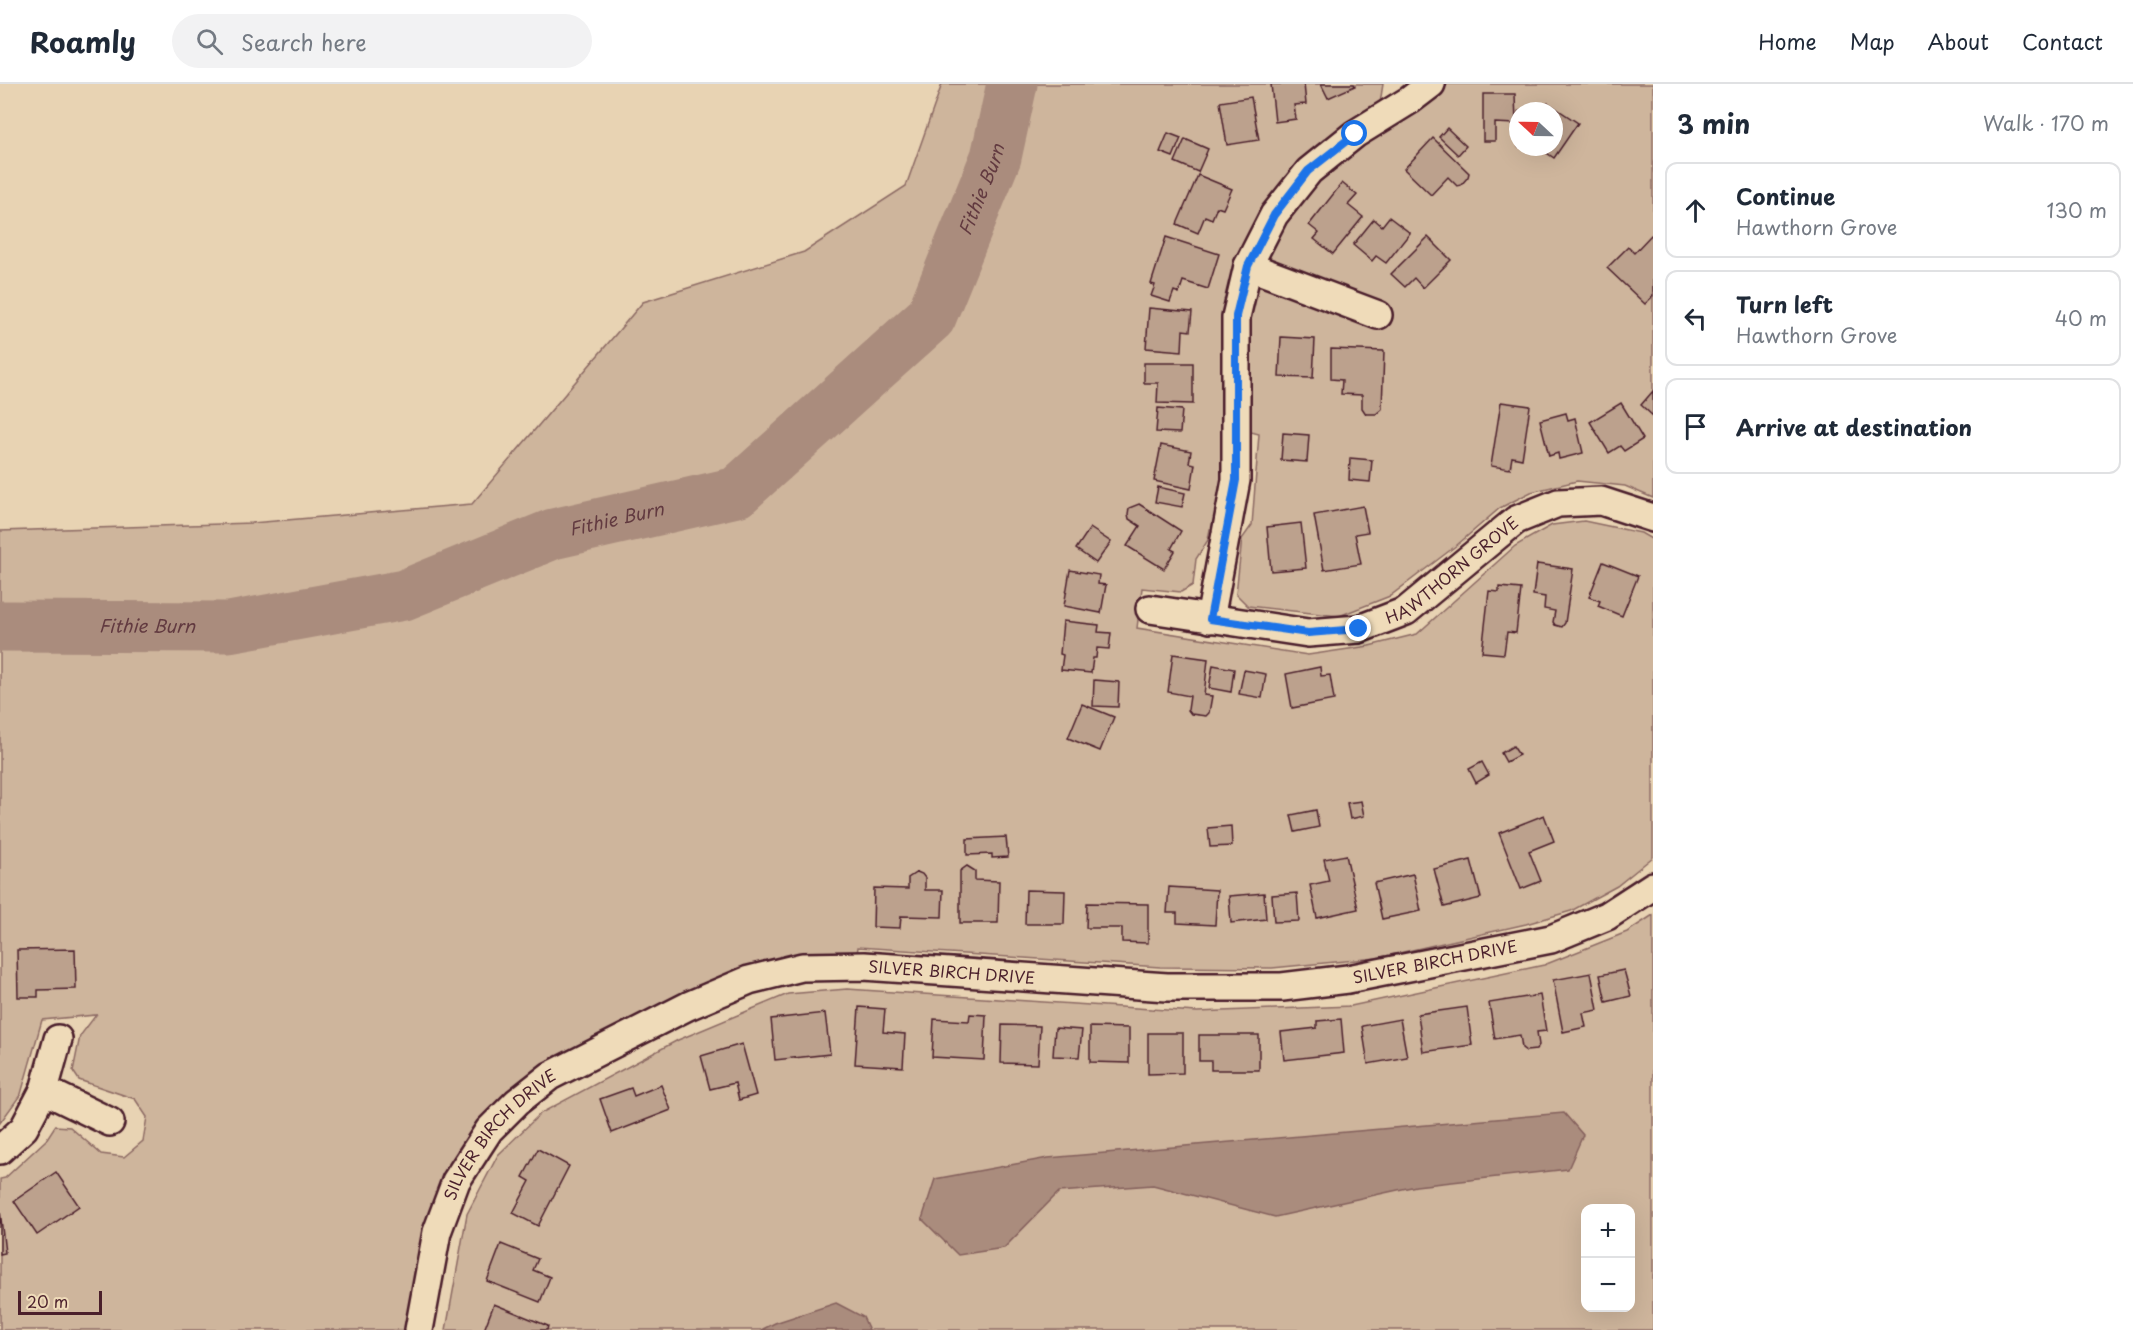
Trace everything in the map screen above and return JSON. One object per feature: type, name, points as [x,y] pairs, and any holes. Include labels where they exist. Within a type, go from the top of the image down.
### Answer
[{"type":"street","points":[[1210,619],[1236,480],[1236,316],[1248,266],[1274,215],[1308,171],[1414,89]]},
{"type":"street","points":[[1248,266],[1378,315]]},
{"type":"street","name":"HAWTHORN GROVE","points":[[1150,609],[1308,633],[1359,629],[1406,611],[1516,520],[1558,503],[1601,501],[1653,518]]},
{"type":"street","name":"SILVER BIRCH DRIVE","points":[[419,1330],[437,1232],[456,1181],[489,1130],[517,1102],[550,1076],[688,1006],[749,980],[802,967],[864,966],[1167,987],[1282,987],[1348,979],[1551,939],[1607,916],[1653,886]]},
{"type":"street","points":[[0,1150],[24,1128],[44,1090],[58,1039]]},
{"type":"street","points":[[44,1090],[110,1122]]},
{"type":"shaded area","points":[[942,84],[1383,84],[1380,103],[1304,158],[1261,208],[1234,263],[1222,323],[1224,482],[1217,528],[1210,529],[1208,540],[1196,559],[1193,585],[1181,592],[1142,588],[1137,628],[1308,655],[1369,646],[1417,634],[1515,546],[1552,525],[1584,521],[1641,533],[1653,540],[1653,857],[1617,886],[1571,911],[1526,924],[1377,958],[1272,968],[1160,967],[858,947],[857,954],[800,957],[481,1121],[446,1175],[430,1211],[418,1262],[407,1330],[0,1330],[0,1179],[5,1178],[46,1140],[55,1126],[70,1127],[101,1154],[124,1157],[143,1141],[147,1117],[135,1099],[79,1080],[73,1071],[80,1036],[96,1015],[42,1020],[21,1094],[0,1123],[0,531],[252,523],[472,504],[643,302],[804,252],[906,186]]},
{"type":"shaded area","points":[[1448,84],[1653,84],[1653,498],[1625,486],[1577,481],[1531,492],[1500,508],[1457,545],[1390,596],[1339,616],[1248,606],[1236,594],[1242,539],[1252,525],[1259,434],[1247,431],[1248,325],[1255,284],[1381,330],[1391,321],[1389,307],[1265,258],[1286,219],[1316,180],[1362,143],[1427,104]]},
{"type":"shaded area","points":[[1653,915],[1653,1330],[446,1330],[467,1214],[498,1155],[541,1113],[678,1040],[788,994],[847,989],[1197,1012],[1351,1006],[1544,965],[1627,932]]},
{"type":"shaded area","points":[[1564,1113],[1583,1135],[1568,1169],[1416,1186],[1275,1217],[1153,1185],[1059,1192],[1004,1248],[958,1255],[922,1219],[935,1179],[1048,1158]]},
{"type":"shaded area","points":[[836,1303],[863,1317],[869,1330],[761,1330],[775,1323]]},
{"type":"building","points":[[1271,84],[1304,84],[1306,104],[1294,105],[1296,119],[1275,122]]},
{"type":"building","points":[[1321,84],[1354,84],[1355,86],[1328,98]]},
{"type":"building","points":[[1483,94],[1515,94],[1515,102],[1509,102],[1509,124],[1495,123],[1495,141],[1483,141]]},
{"type":"building","points":[[1251,97],[1259,140],[1227,145],[1220,102]]},
{"type":"building","points":[[1563,113],[1578,123],[1563,145]]},
{"type":"building","points":[[1447,128],[1466,146],[1458,155],[1439,137]]},
{"type":"building","points":[[1168,133],[1181,138],[1173,157],[1160,152]]},
{"type":"building","points":[[1433,138],[1469,173],[1461,185],[1457,186],[1448,177],[1431,195],[1404,169]]},
{"type":"building","points":[[1185,139],[1208,149],[1198,172],[1175,162]]},
{"type":"building","points":[[1198,175],[1232,189],[1223,209],[1217,207],[1212,219],[1205,216],[1198,233],[1177,224]]},
{"type":"building","points":[[1342,183],[1357,195],[1348,205],[1363,217],[1333,254],[1314,239],[1319,233],[1309,225]]},
{"type":"building","points":[[1389,217],[1410,233],[1386,263],[1376,256],[1372,261],[1353,245],[1374,219],[1382,226]]},
{"type":"building","points":[[1651,235],[1653,237],[1653,296],[1645,304],[1607,268],[1628,247],[1634,253]]},
{"type":"building","points":[[1166,237],[1219,254],[1208,289],[1183,281],[1179,293],[1174,291],[1170,302],[1151,296],[1155,285],[1151,284]]},
{"type":"building","points":[[1428,237],[1451,260],[1423,288],[1414,278],[1405,287],[1391,274]]},
{"type":"building","points":[[1149,308],[1192,312],[1190,331],[1183,330],[1182,351],[1146,348]]},
{"type":"building","points":[[1281,337],[1315,339],[1313,378],[1279,377]]},
{"type":"building","points":[[1331,349],[1384,351],[1382,409],[1376,414],[1366,414],[1362,408],[1362,395],[1341,394],[1342,380],[1331,379]]},
{"type":"building","points":[[1144,363],[1193,363],[1193,404],[1157,403],[1158,383],[1144,383]]},
{"type":"building","points":[[1653,391],[1653,416],[1641,405]]},
{"type":"building","points":[[1501,402],[1530,406],[1522,459],[1512,457],[1510,469],[1491,466]]},
{"type":"building","points":[[1621,403],[1643,439],[1624,451],[1620,446],[1609,453],[1590,422]]},
{"type":"building","points":[[1158,408],[1182,410],[1180,433],[1156,432]]},
{"type":"building","points":[[1566,413],[1568,420],[1575,418],[1583,453],[1559,459],[1558,453],[1549,456],[1540,420]]},
{"type":"building","points":[[1283,433],[1309,435],[1307,462],[1281,460]]},
{"type":"building","points":[[1161,445],[1191,451],[1189,463],[1195,464],[1191,489],[1154,481]]},
{"type":"building","points":[[1350,458],[1372,460],[1370,482],[1349,480]]},
{"type":"building","points":[[1158,487],[1185,493],[1182,507],[1155,502]]},
{"type":"building","points":[[1139,504],[1181,531],[1171,549],[1175,551],[1164,569],[1127,546],[1140,526],[1129,519],[1129,508]]},
{"type":"building","points":[[1363,506],[1368,532],[1355,534],[1361,564],[1324,570],[1314,515]]},
{"type":"building","points":[[1301,523],[1306,568],[1271,571],[1267,527]]},
{"type":"building","points":[[1090,528],[1111,542],[1096,563],[1076,549]]},
{"type":"building","points":[[1603,562],[1638,576],[1622,616],[1598,606],[1600,601],[1589,597]]},
{"type":"building","points":[[1537,564],[1573,569],[1565,623],[1562,627],[1553,622],[1555,611],[1544,609],[1545,597],[1533,595]]},
{"type":"building","points":[[1070,570],[1099,575],[1098,584],[1106,585],[1101,613],[1064,606]]},
{"type":"building","points":[[1499,587],[1521,589],[1516,633],[1507,632],[1504,654],[1482,652],[1489,591],[1499,592]]},
{"type":"building","points":[[1063,621],[1099,625],[1098,632],[1111,633],[1109,649],[1097,648],[1091,673],[1061,670]]},
{"type":"building","points":[[1173,654],[1208,659],[1204,695],[1212,696],[1209,713],[1206,716],[1191,714],[1188,710],[1190,696],[1168,692]]},
{"type":"building","points":[[1213,665],[1234,669],[1231,692],[1209,688]]},
{"type":"building","points":[[1320,667],[1321,676],[1330,675],[1334,700],[1292,708],[1286,674]]},
{"type":"building","points":[[1244,670],[1266,674],[1262,698],[1239,694]]},
{"type":"building","points":[[1094,680],[1119,682],[1118,707],[1093,706]]},
{"type":"building","points":[[1082,704],[1114,717],[1100,751],[1068,738]]},
{"type":"building","points":[[1513,746],[1519,755],[1506,762],[1501,753]]},
{"type":"building","points":[[1482,762],[1489,775],[1476,783],[1469,769]]},
{"type":"building","points":[[1361,801],[1364,816],[1350,819],[1347,803]]},
{"type":"building","points":[[1316,810],[1319,827],[1295,832],[1291,815]]},
{"type":"building","points":[[1544,815],[1554,841],[1529,851],[1541,881],[1521,889],[1499,833]]},
{"type":"building","points":[[1231,826],[1232,846],[1210,847],[1208,828]]},
{"type":"building","points":[[1006,837],[1008,857],[992,858],[992,854],[967,855],[967,839]]},
{"type":"building","points":[[1346,855],[1358,909],[1317,918],[1310,885],[1329,881],[1324,859]]},
{"type":"building","points":[[1471,860],[1481,898],[1444,907],[1434,869]]},
{"type":"building","points":[[967,866],[975,871],[975,880],[999,881],[998,923],[960,923],[960,871]]},
{"type":"building","points":[[917,872],[925,878],[925,890],[943,890],[942,917],[901,916],[900,928],[873,927],[874,888],[908,889],[908,878]]},
{"type":"building","points":[[1413,874],[1421,911],[1382,919],[1374,883]]},
{"type":"building","points":[[1169,887],[1217,890],[1215,925],[1177,923],[1177,913],[1167,913]]},
{"type":"building","points":[[1026,890],[1065,891],[1064,924],[1025,924]]},
{"type":"building","points":[[1264,893],[1266,919],[1231,923],[1229,896]]},
{"type":"building","points":[[1297,893],[1299,921],[1274,922],[1272,895]]},
{"type":"building","points":[[1087,903],[1148,904],[1148,943],[1122,942],[1122,928],[1086,928]]},
{"type":"building","points":[[75,949],[76,989],[38,990],[38,997],[18,997],[17,950]]},
{"type":"building","points":[[1624,970],[1631,996],[1606,1002],[1600,975]]},
{"type":"building","points":[[1591,973],[1598,1010],[1583,1013],[1586,1027],[1563,1032],[1553,980]]},
{"type":"building","points":[[1540,995],[1546,1031],[1537,1032],[1539,1045],[1536,1050],[1526,1051],[1522,1048],[1520,1035],[1495,1039],[1489,1003]]},
{"type":"building","points":[[859,1007],[885,1009],[883,1032],[905,1034],[903,1067],[855,1064]]},
{"type":"building","points":[[1467,1007],[1472,1045],[1423,1052],[1418,1014]]},
{"type":"building","points":[[825,1013],[830,1054],[775,1060],[771,1019]]},
{"type":"building","points":[[970,1014],[986,1015],[984,1060],[932,1057],[934,1019],[969,1021]]},
{"type":"building","points":[[1341,1019],[1344,1053],[1284,1060],[1281,1032],[1317,1028],[1317,1021]]},
{"type":"building","points":[[1400,1019],[1407,1057],[1368,1064],[1362,1026]]},
{"type":"building","points":[[1002,1025],[1040,1026],[1038,1064],[1001,1063]]},
{"type":"building","points":[[1090,1027],[1129,1028],[1129,1063],[1090,1062]]},
{"type":"building","points":[[1055,1028],[1082,1030],[1079,1057],[1053,1056]]},
{"type":"building","points":[[1148,1033],[1183,1033],[1183,1073],[1148,1074]]},
{"type":"building","points":[[1199,1035],[1259,1035],[1259,1070],[1211,1070],[1211,1061],[1199,1061]]},
{"type":"building","points":[[742,1044],[756,1095],[739,1100],[735,1083],[710,1089],[701,1056]]},
{"type":"building","points":[[661,1085],[671,1110],[612,1133],[600,1099],[631,1088],[634,1096]]},
{"type":"building","points":[[538,1149],[569,1166],[538,1226],[513,1213],[530,1181],[523,1177]]},
{"type":"building","points":[[56,1172],[79,1206],[37,1235],[14,1201]]},
{"type":"building","points":[[0,1210],[5,1253],[0,1254]]},
{"type":"building","points":[[501,1244],[538,1259],[533,1270],[550,1277],[540,1302],[487,1281]]},
{"type":"building","points":[[494,1304],[548,1326],[547,1330],[484,1330]]},
{"type":"waterway","name":"Fithie Burn","points":[[0,626],[229,627],[404,595],[553,534],[737,492],[931,317],[996,157],[1012,84]]},
{"type":"route","points":[[1355,134],[1308,171],[1274,215],[1248,266],[1236,316],[1236,480],[1210,619],[1308,633],[1359,629]]}]
